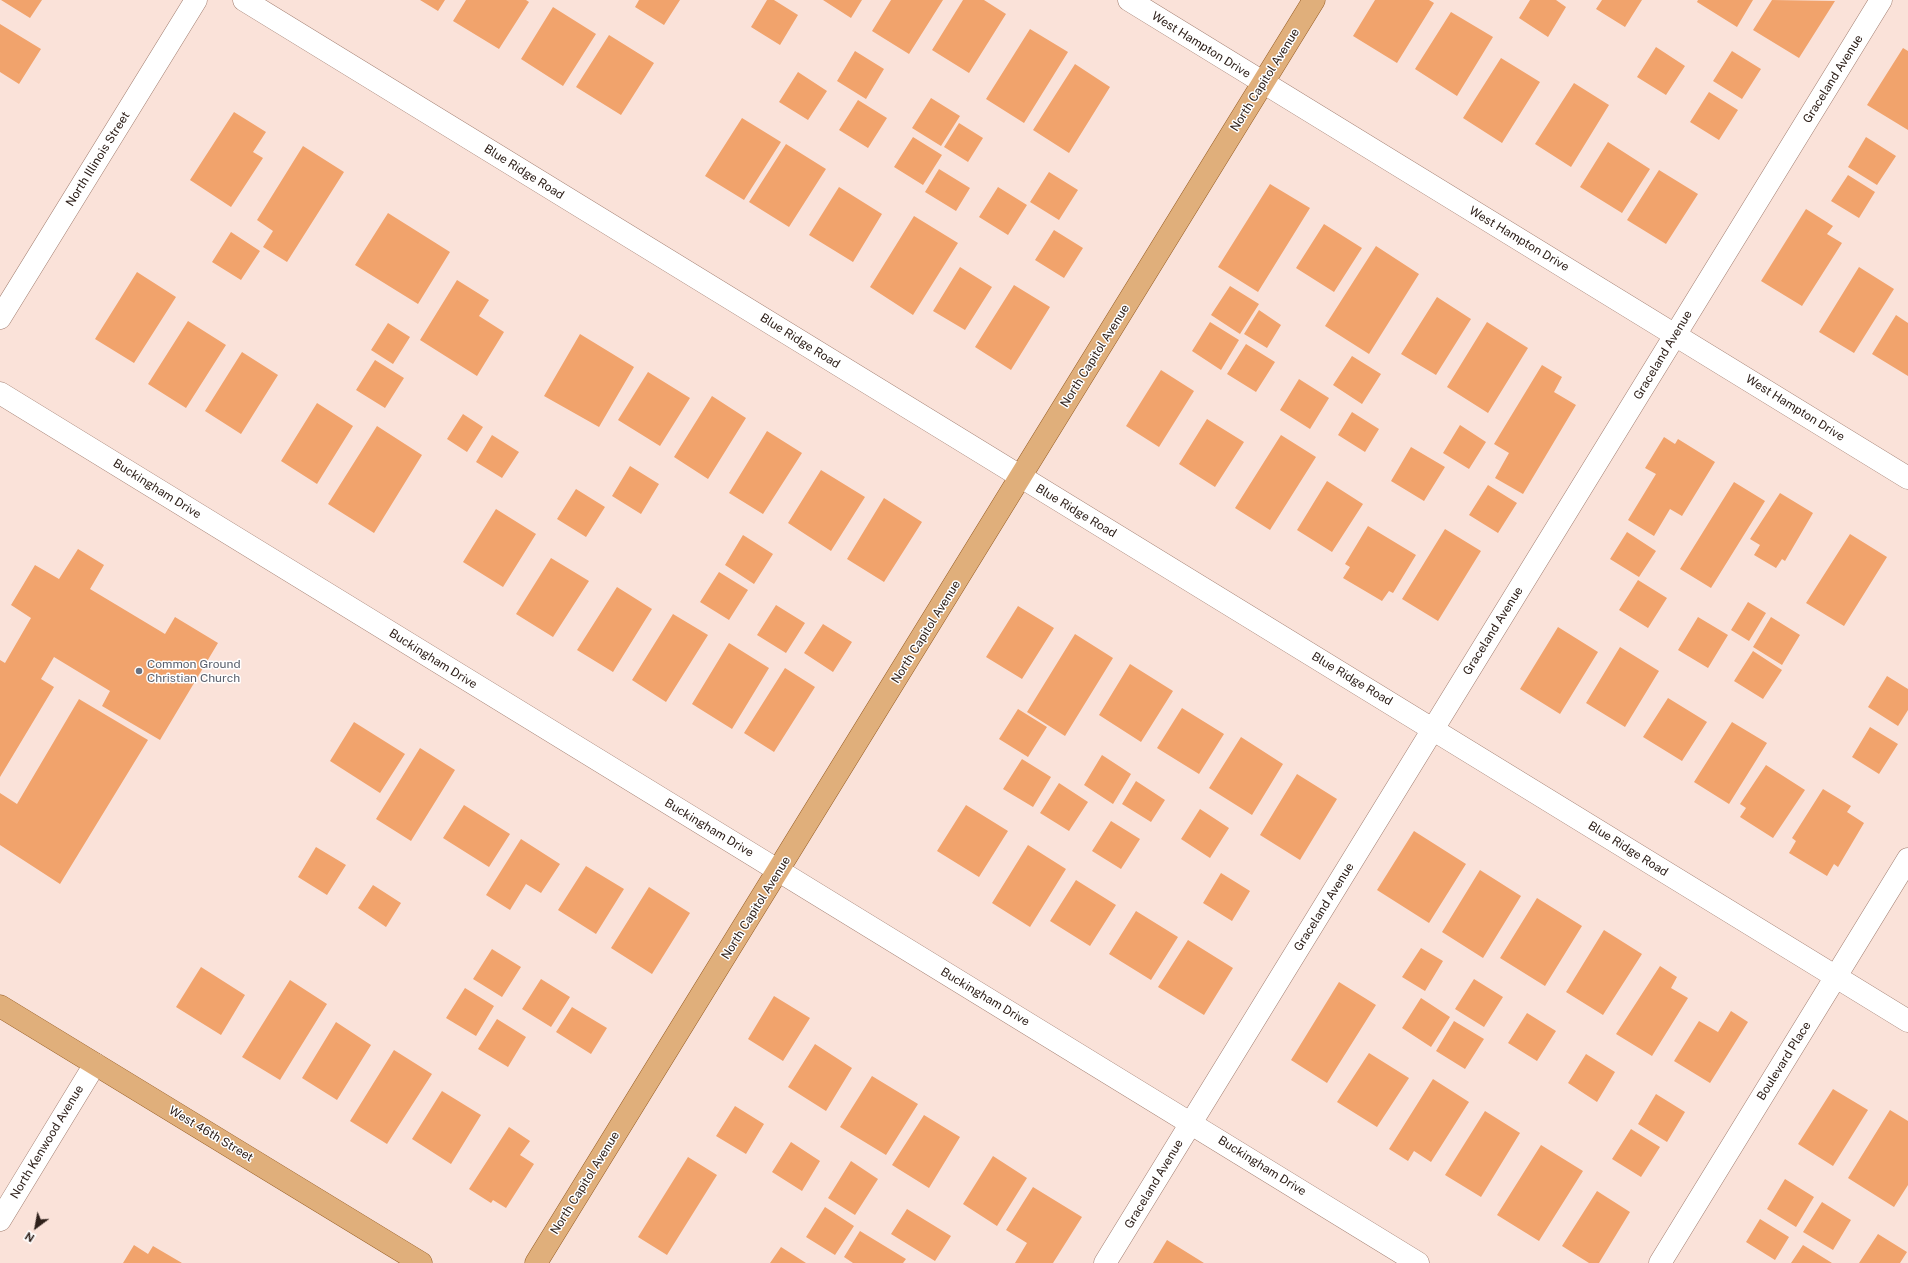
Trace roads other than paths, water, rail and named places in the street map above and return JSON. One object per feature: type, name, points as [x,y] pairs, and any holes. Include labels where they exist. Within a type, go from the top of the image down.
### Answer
[{"type":"main road","name":"North Capitol Avenue","points":[[536,1263],[779,871],[1314,0]]},
{"type":"main road","name":"West 46th Street","points":[[0,1006],[421,1263]]},
{"type":"street","name":"North Illinois Street","points":[[0,318],[196,0]]},
{"type":"street","name":"Blue Ridge Road","points":[[244,0],[1908,1021]]},
{"type":"street","name":"West Hampton Drive","points":[[1129,0],[1908,478]]},
{"type":"street","name":"Graceland Avenue","points":[[1106,1263],[1881,0]]},
{"type":"street","name":"Buckingham Drive","points":[[0,393],[1418,1263]]},
{"type":"street","name":"Boulevard Place","points":[[1660,1263],[1908,859]]},
{"type":"street","name":"North Kenwood Avenue","points":[[0,1220],[95,1064]]},
{"type":"place","name":"Common Ground Christian Church","points":[[139,671]]}]
